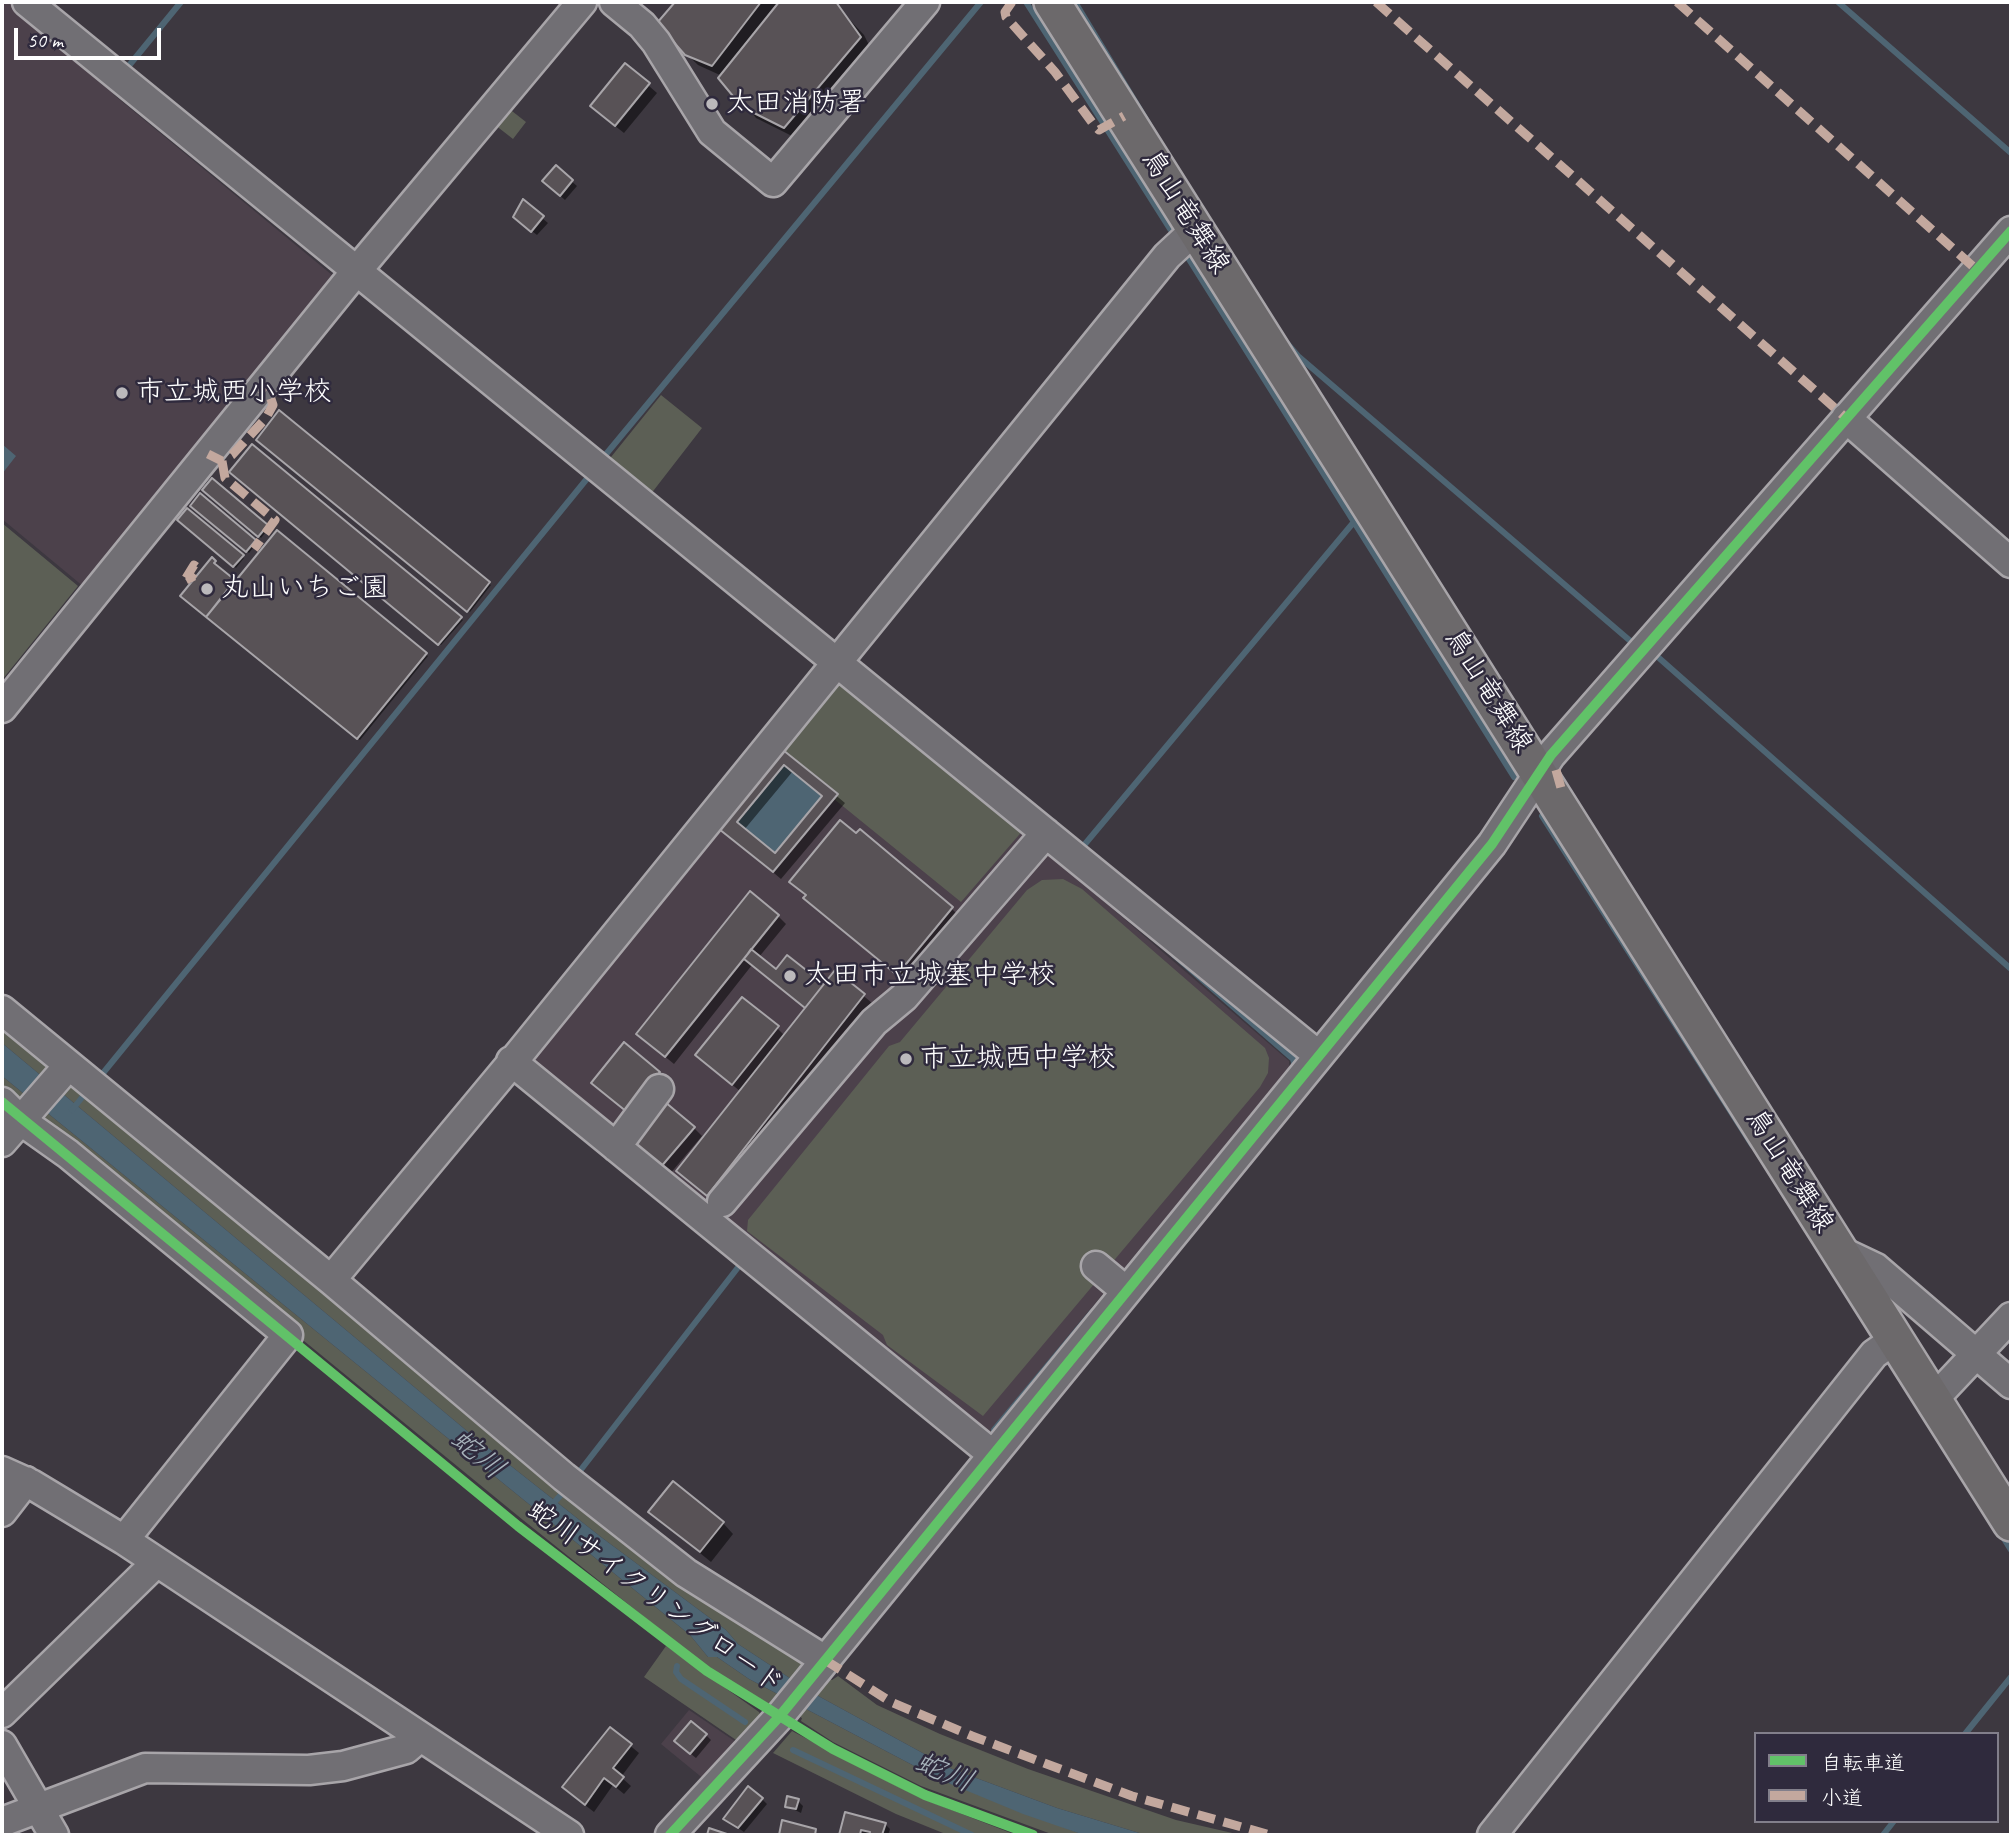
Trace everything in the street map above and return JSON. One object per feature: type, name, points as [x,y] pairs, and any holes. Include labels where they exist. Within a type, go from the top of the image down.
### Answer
[{"type":"main road","name":"鳥山竜舞線","points":[[1052,2],[2011,1523]]},
{"type":"street","points":[[27,2],[356,272],[369,278],[1318,1055]]},
{"type":"street","points":[[2,708],[356,272],[582,2]]},
{"type":"street","points":[[503,98],[569,40],[604,2]]},
{"type":"street","points":[[614,2],[642,25],[656,42],[712,132],[773,182],[925,2]]},
{"type":"street","points":[[331,1280],[515,1058],[1167,256],[1196,229]]},
{"type":"street","points":[[670,1835],[783,1712],[992,1454],[1113,1280],[1318,1055],[1492,844],[1551,755],[2011,231]]},
{"type":"street","points":[[1846,418],[2011,563]]},
{"type":"street","points":[[722,1202],[874,1022],[904,998],[1046,833]]},
{"type":"street","points":[[2,1010],[66,1067],[331,1280],[564,1477],[686,1573],[823,1663]]},
{"type":"street","points":[[515,1058],[616,1147],[992,1454]]},
{"type":"street","points":[[2,1142],[16,1113],[66,1067]]},
{"type":"street","points":[[616,1147],[659,1089]]},
{"type":"street","points":[[16,1113],[288,1335],[124,1540]]},
{"type":"street","points":[[1838,1250],[1876,1268],[2011,1384]]},
{"type":"street","points":[[1933,1400],[2011,1317]]},
{"type":"street","points":[[1492,1835],[1874,1354],[1894,1340]]},
{"type":"street","points":[[2,1512],[14,1476],[124,1540],[569,1835]]},
{"type":"street","points":[[2,1713],[157,1562]]},
{"type":"street","points":[[3,1821],[39,1810],[145,1768],[309,1770],[343,1766],[405,1749],[419,1737]]},
{"type":"street","points":[[2,1745],[54,1835]]},
{"type":"path","points":[[186,578],[192,582]]},
{"type":"shaded area","name":"市立城西小学校","points":[[2,2],[11,2],[110,85],[114,95],[332,275],[333,283],[84,587],[2,519]]},
{"type":"shaded area","points":[[503,104],[526,122],[513,139],[490,121]]},
{"type":"shaded area","points":[[661,395],[702,428],[647,499],[607,462]]},
{"type":"shaded area","points":[[2,523],[78,586],[2,680]]},
{"type":"shaded area","points":[[843,682],[1025,828],[961,902],[834,799],[838,793],[783,750],[832,683]]},
{"type":"shaded area","name":"市立城西中学校","points":[[832,683],[1067,860],[1063,866],[1289,1061],[1289,1068],[990,1431],[985,1432],[525,1066]]},
{"type":"shaded area","points":[[1063,879],[1082,889],[1265,1048],[1269,1058],[1268,1073],[1260,1087],[983,1416],[887,1345],[883,1335],[747,1231],[748,1220],[889,1046],[900,1042],[1027,890],[1042,880]]},
{"type":"shaded area","points":[[2,1025],[810,1661],[808,1666],[832,1680],[838,1676],[877,1705],[940,1734],[1028,1769],[1176,1820],[1241,1835],[1146,1835],[1057,1808],[952,1769],[811,1692],[738,1644],[726,1630],[601,1537],[473,1436],[2,1043]]},
{"type":"shaded area","points":[[2,1076],[690,1635],[708,1657],[717,1657],[749,1679],[941,1780],[1084,1835],[1054,1835],[921,1786],[833,1742],[801,1721],[802,1718],[777,1704],[772,1706],[703,1664],[2,1094]]},
{"type":"shaded area","points":[[666,1646],[759,1712],[763,1721],[739,1742],[644,1677]]},
{"type":"shaded area","points":[[689,1710],[739,1744],[705,1780],[661,1744]]},
{"type":"shaded area","points":[[792,1731],[918,1797],[1016,1835],[948,1835],[896,1814],[773,1753]]},
{"type":"water","points":[[2,444],[16,456],[2,474]]},
{"type":"water","points":[[784,765],[822,796],[775,853],[737,822]]},
{"type":"water","name":"蛇川","points":[[2,1043],[473,1436],[601,1537],[726,1630],[738,1644],[811,1692],[952,1769],[1057,1808],[1146,1835],[1084,1835],[1023,1814],[941,1780],[749,1679],[717,1657],[708,1657],[690,1635],[2,1076]]},
{"type":"building","points":[[675,2],[761,2],[712,66],[685,55],[657,23]]},
{"type":"building","points":[[779,2],[836,2],[861,37],[784,128],[742,107],[718,78]]},
{"type":"building","points":[[625,63],[650,83],[615,126],[590,106]]},
{"type":"building","points":[[556,165],[573,180],[560,196],[542,181]]},
{"type":"building","points":[[523,199],[544,216],[531,232],[513,217]]},
{"type":"building","points":[[279,410],[490,582],[467,612],[256,440]]},
{"type":"building","points":[[252,444],[462,617],[438,645],[229,472]]},
{"type":"building","points":[[212,478],[268,525],[258,537],[202,490]]},
{"type":"building","points":[[200,493],[256,540],[246,552],[190,506]]},
{"type":"building","points":[[187,508],[244,555],[233,567],[177,520]]},
{"type":"building","points":[[277,530],[427,653],[357,739],[206,617]]},
{"type":"building","name":"丸山いちご園","points":[[212,557],[216,561],[214,563],[235,580],[206,617],[180,596]]},
{"type":"building","points":[[783,750],[838,794],[773,872],[719,829]],"holes":[[[784,765],[822,796],[775,853],[737,822]]]},
{"type":"building","points":[[840,820],[856,833],[860,829],[953,907],[897,975],[803,898],[806,895],[789,882]]},
{"type":"building","points":[[750,891],[779,915],[665,1057],[636,1034]]},
{"type":"building","name":"太田市立城塞中学校","points":[[751,949],[776,969],[787,955],[824,984],[805,1008],[744,959]]},
{"type":"building","points":[[835,970],[865,994],[707,1196],[676,1171]]},
{"type":"building","points":[[742,997],[779,1026],[732,1085],[695,1055]]},
{"type":"building","points":[[624,1042],[660,1072],[627,1112],[591,1083]]},
{"type":"building","points":[[665,1102],[695,1127],[660,1168],[631,1143]]},
{"type":"building","points":[[673,1481],[724,1522],[700,1552],[648,1512]]},
{"type":"building","points":[[691,1721],[707,1734],[690,1754],[674,1741]]},
{"type":"building","points":[[610,1727],[632,1744],[613,1768],[624,1777],[616,1787],[604,1778],[585,1805],[562,1787]]},
{"type":"building","points":[[748,1786],[763,1798],[738,1828],[723,1819]]},
{"type":"building","points":[[787,1796],[799,1799],[796,1809],[785,1807]]},
{"type":"building","points":[[845,1812],[886,1823],[882,1835],[869,1835],[870,1832],[861,1830],[860,1835],[839,1835]]},
{"type":"building","points":[[782,1820],[816,1829],[815,1835],[779,1835]]},
{"type":"building","points":[[709,1828],[727,1834],[707,1835]]},
{"type":"waterway","points":[[127,68],[181,2]]},
{"type":"waterway","points":[[602,459],[981,2]]},
{"type":"waterway","points":[[1026,2],[1103,123]]},
{"type":"waterway","points":[[1075,2],[1150,126]]},
{"type":"waterway","points":[[1838,2],[2011,153]]},
{"type":"waterway","points":[[1108,131],[1170,229]]},
{"type":"waterway","points":[[1185,253],[1514,777]]},
{"type":"waterway","points":[[1286,342],[1298,356],[1635,645]]},
{"type":"waterway","points":[[99,1078],[590,475]]},
{"type":"waterway","points":[[1080,850],[1353,523]]},
{"type":"waterway","points":[[1659,658],[2011,969]]},
{"type":"waterway","points":[[1542,816],[1752,1145]]},
{"type":"waterway","points":[[1174,955],[1293,1059],[1295,1066],[1291,1071]]},
{"type":"waterway","points":[[72,1110],[84,1095]]},
{"type":"waterway","points":[[576,1476],[743,1261]]},
{"type":"waterway","points":[[994,1430],[1093,1311]]},
{"type":"waterway","points":[[551,1506],[567,1488]]},
{"type":"waterway","points":[[2001,1534],[2011,1550]]},
{"type":"waterway","points":[[677,1666],[676,1672],[681,1679],[745,1722]]},
{"type":"waterway","points":[[1967,1732],[2011,1677]]},
{"type":"waterway","points":[[793,1750],[972,1835]]},
{"type":"waterway","points":[[1883,1835],[1892,1823]]},
{"type":"marked path","points":[[1012,2],[1005,12],[1006,17],[1055,72],[1094,125],[1099,130],[1124,116]]},
{"type":"marked path","points":[[1376,2],[1846,418]]},
{"type":"marked path","points":[[1677,2],[1977,270]]},
{"type":"marked path","points":[[208,454],[222,461],[232,455],[266,418],[273,405],[270,396],[261,389]]},
{"type":"marked path","points":[[222,461],[225,478],[275,520],[254,549]]},
{"type":"marked path","points":[[186,578],[194,565],[198,568],[190,578],[192,582]]},
{"type":"marked path","points":[[1556,770],[1561,788]]},
{"type":"marked path","points":[[825,1660],[891,1702],[972,1736],[1132,1796],[1270,1835]]},
{"type":"cycle path","points":[[670,1835],[779,1717],[1492,844],[1551,755],[2011,231]]},
{"type":"cycle path","name":"蛇川サイクリングロード","points":[[2,1102],[518,1526],[707,1671],[833,1749],[925,1795],[1033,1835]]},
{"type":"place","name":"太田消防署","points":[[712,104]]},
{"type":"place","name":"市立城西小学校","points":[[122,393]]},
{"type":"place","name":"丸山いちご園","points":[[207,589]]},
{"type":"place","name":"太田市立城塞中学校","points":[[790,976]]},
{"type":"place","name":"市立城西中学校","points":[[906,1059]]}]
